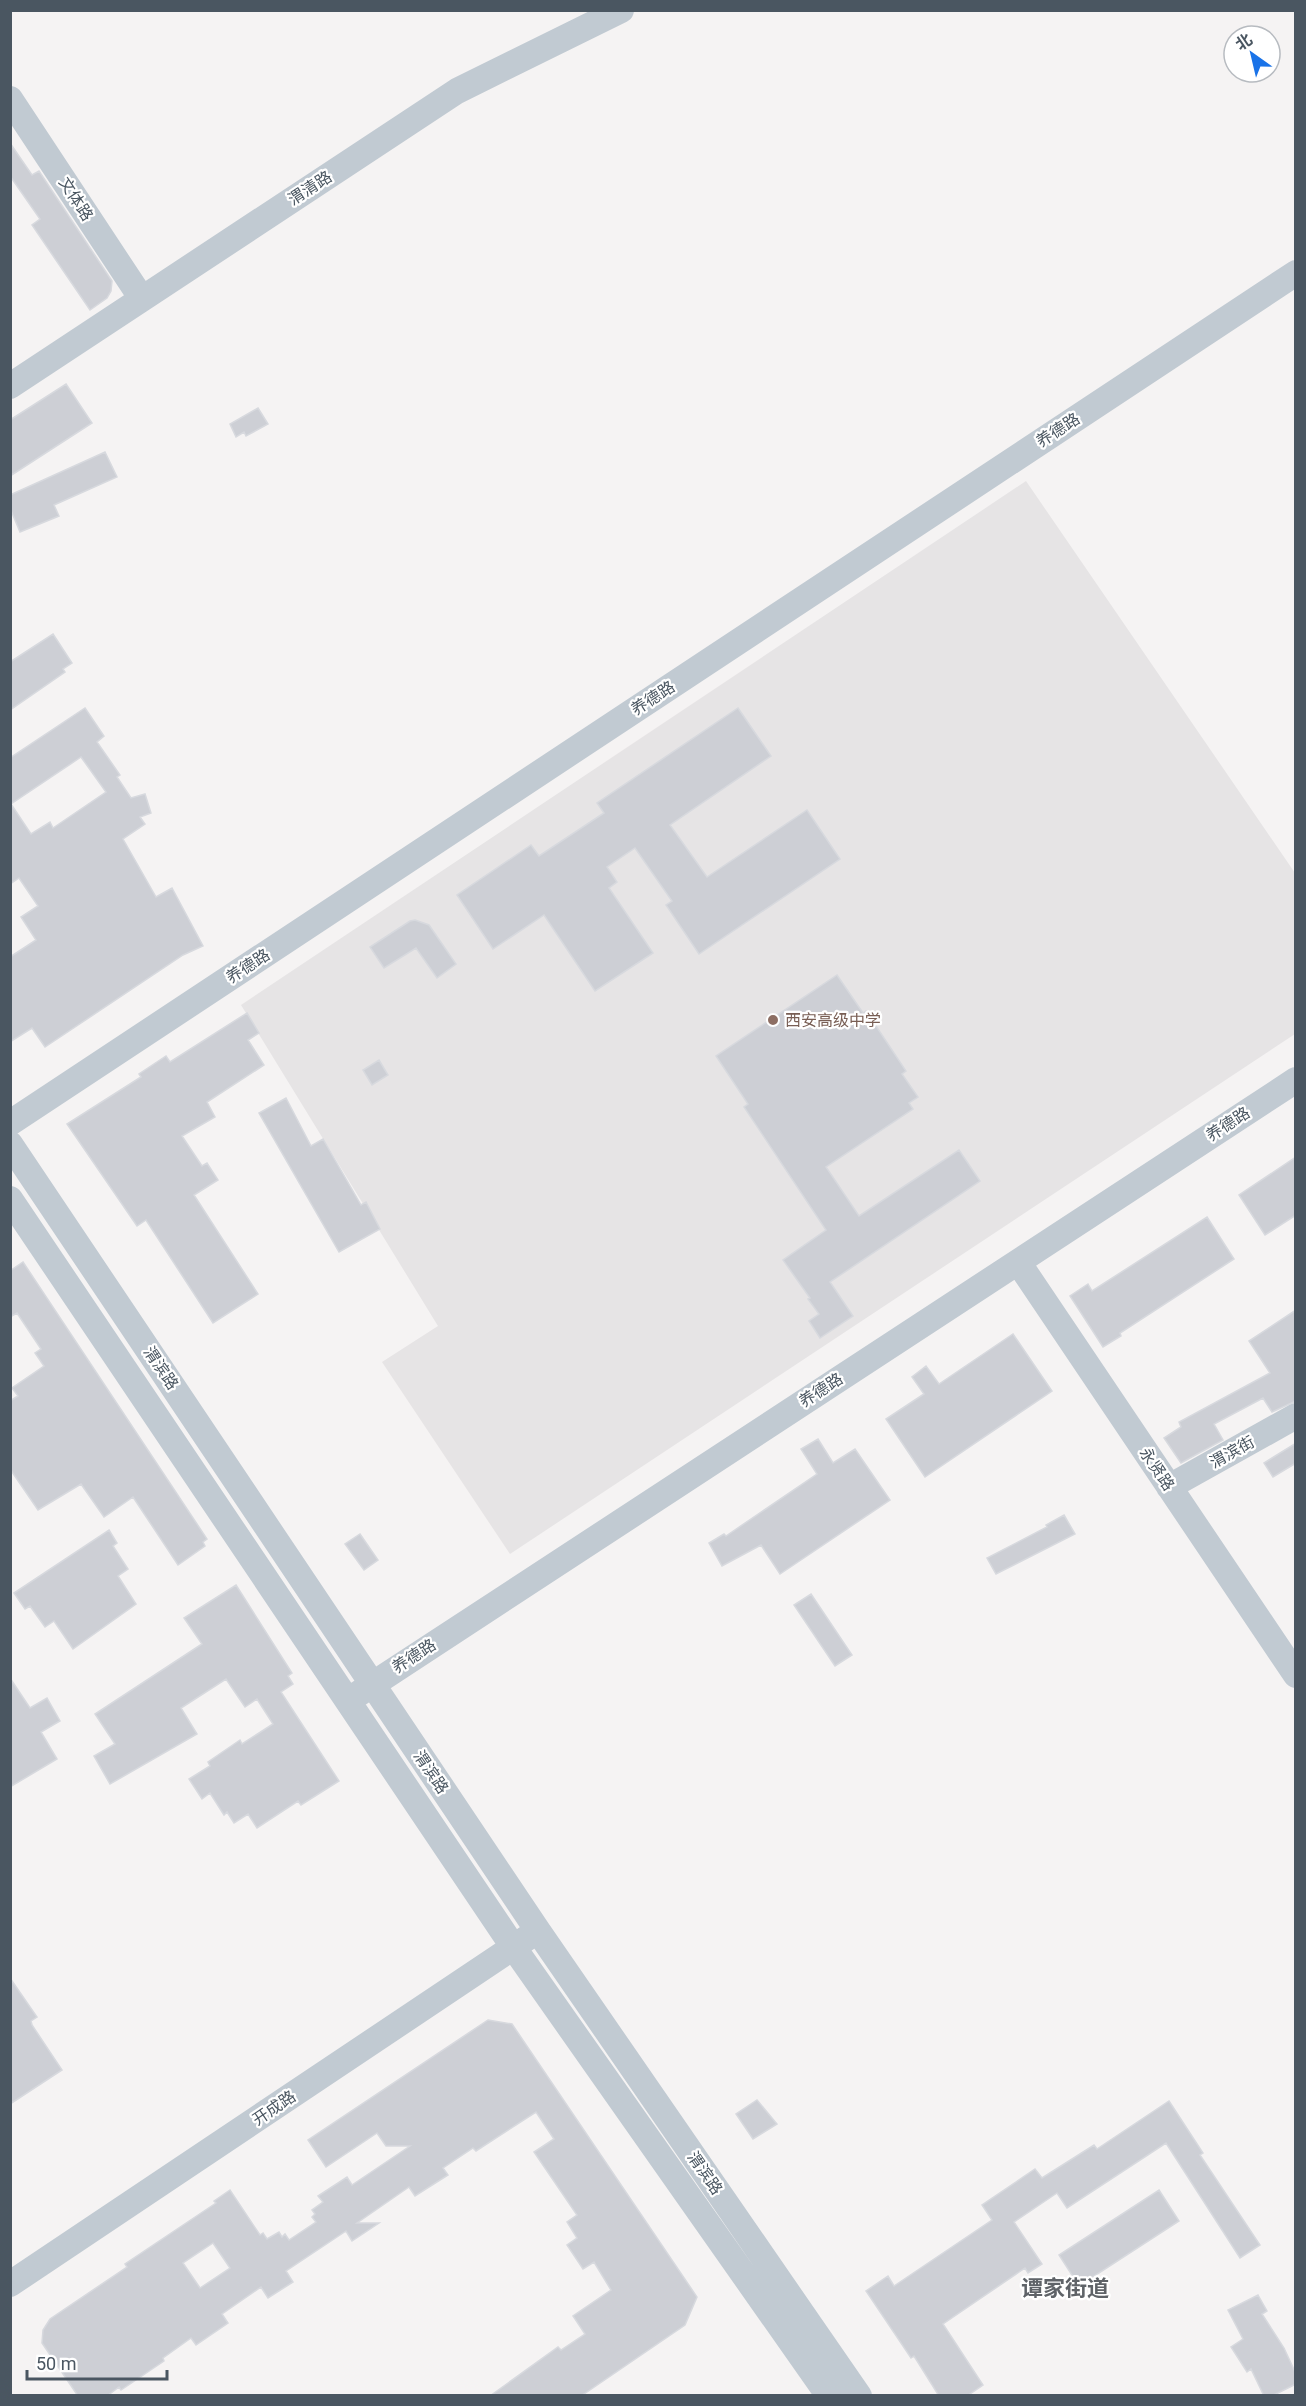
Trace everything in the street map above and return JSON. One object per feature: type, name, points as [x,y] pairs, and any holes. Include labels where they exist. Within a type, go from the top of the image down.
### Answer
[{"type":"street","name":"渭清路","points":[[10,386],[457,91],[621,10]]},
{"type":"street","name":"文体路","points":[[10,99],[142,299]]},
{"type":"street","name":"养德路","points":[[10,1123],[1296,273]]},
{"type":"street","name":"养德路","points":[[348,1701],[1296,1080]]},
{"type":"street","name":"渭滨路","points":[[10,1144],[538,1931],[860,2396]]},
{"type":"street","name":"渭滨路","points":[[10,1199],[514,1948],[830,2396]]},
{"type":"street","name":"永贤路","points":[[1018,1262],[1296,1675]]},
{"type":"street","name":"渭滨街","points":[[1169,1487],[1296,1416]]},
{"type":"street","name":"开成路","points":[[10,2284],[538,1931]]},
{"type":"shaded area","name":"西安高级中学","points":[[1026,481],[1295,873],[1295,1034],[510,1554],[382,1362],[438,1326],[241,1005]]},
{"type":"building","points":[[10,143],[32,175],[39,171],[112,281],[111,291],[107,298],[90,310],[32,225],[40,219],[10,176]]},
{"type":"building","points":[[66,384],[92,423],[10,476],[10,420]]},
{"type":"building","points":[[258,408],[268,424],[246,436],[244,432],[236,437],[230,424]]},
{"type":"building","points":[[105,452],[117,477],[54,505],[59,516],[20,532],[10,508],[10,495]]},
{"type":"building","points":[[53,634],[72,663],[63,669],[65,672],[10,710],[10,662]]},
{"type":"building","points":[[85,708],[104,736],[97,742],[120,775],[117,777],[131,798],[145,794],[151,813],[140,817],[145,824],[123,839],[156,897],[172,888],[203,946],[183,955],[45,1047],[32,1028],[10,1042],[10,957],[36,940],[21,917],[38,906],[19,878],[10,884],[10,758]],"holes":[[[81,757],[106,792],[53,828],[50,822],[31,834],[11,804]]]},
{"type":"building","points":[[738,708],[771,756],[670,825],[707,877],[807,810],[840,859],[699,954],[666,905],[672,901],[635,848],[607,867],[617,882],[609,888],[653,953],[595,991],[544,915],[493,949],[457,895],[531,845],[539,856],[604,813],[597,803]]},
{"type":"building","points":[[415,920],[429,925],[456,964],[437,978],[416,948],[384,968],[370,947]]},
{"type":"building","points":[[837,975],[863,1013],[866,1011],[906,1071],[902,1074],[918,1097],[909,1103],[913,1109],[826,1167],[859,1216],[959,1150],[980,1181],[830,1282],[853,1316],[820,1338],[809,1321],[819,1314],[783,1260],[826,1230],[744,1107],[748,1104],[716,1056]]},
{"type":"building","points":[[247,1013],[259,1033],[248,1040],[264,1065],[207,1102],[215,1117],[182,1136],[202,1166],[207,1163],[218,1180],[194,1195],[258,1294],[213,1323],[146,1220],[137,1226],[67,1124],[141,1077],[139,1074],[166,1056],[170,1062]]},
{"type":"building","points":[[379,1060],[388,1075],[372,1085],[363,1070]]},
{"type":"building","points":[[286,1098],[311,1146],[323,1139],[361,1205],[366,1202],[380,1229],[339,1252],[259,1113]]},
{"type":"building","points":[[1296,1157],[1296,1215],[1265,1235],[1239,1195]]},
{"type":"building","points":[[1207,1217],[1234,1259],[1120,1333],[1121,1336],[1103,1347],[1070,1296],[1088,1284],[1092,1291]]},
{"type":"building","points":[[23,1262],[207,1539],[203,1542],[205,1546],[178,1565],[133,1497],[104,1517],[81,1484],[38,1510],[10,1469],[10,1401],[18,1396],[12,1388],[44,1366],[35,1353],[41,1349],[17,1313],[10,1317],[10,1271]]},
{"type":"building","points":[[1296,1310],[1296,1401],[1272,1412],[1263,1398],[1214,1424],[1223,1440],[1181,1463],[1164,1438],[1181,1427],[1179,1422],[1270,1373],[1249,1341]]},
{"type":"building","points":[[1013,1334],[1052,1391],[925,1477],[886,1419],[924,1394],[912,1377],[926,1366],[939,1384]]},
{"type":"building","points":[[818,1439],[833,1463],[855,1449],[890,1500],[780,1574],[761,1545],[722,1566],[709,1543],[724,1534],[726,1536],[817,1474],[801,1449]]},
{"type":"building","points":[[1296,1443],[1296,1463],[1273,1477],[1264,1463]]},
{"type":"building","points":[[1064,1515],[1075,1534],[996,1574],[987,1558],[1047,1527],[1046,1525]]},
{"type":"building","points":[[109,1530],[117,1543],[113,1546],[128,1569],[118,1576],[136,1604],[73,1649],[54,1621],[45,1627],[30,1606],[25,1609],[14,1593]]},
{"type":"building","points":[[360,1534],[378,1560],[364,1570],[345,1544]]},
{"type":"building","points":[[236,1585],[292,1673],[288,1676],[293,1684],[281,1692],[339,1781],[301,1805],[298,1801],[257,1828],[248,1814],[234,1823],[227,1812],[224,1815],[210,1793],[202,1799],[189,1779],[210,1766],[208,1762],[240,1740],[242,1744],[273,1724],[257,1699],[245,1707],[226,1679],[181,1708],[197,1734],[110,1784],[94,1756],[115,1744],[95,1714],[202,1644],[184,1618]]},
{"type":"building","points":[[811,1594],[852,1655],[835,1666],[794,1605]]},
{"type":"building","points":[[10,1678],[30,1708],[47,1698],[60,1721],[41,1732],[57,1759],[10,1787]]},
{"type":"building","points":[[10,1978],[37,2017],[31,2021],[32,2025],[62,2070],[10,2104]]},
{"type":"building","points":[[488,2020],[512,2024],[697,2297],[685,2325],[581,2396],[490,2396],[558,2347],[561,2350],[585,2334],[573,2316],[611,2290],[594,2262],[583,2269],[567,2245],[577,2238],[567,2222],[577,2215],[534,2152],[554,2139],[536,2112],[476,2151],[473,2148],[443,2168],[448,2175],[415,2196],[409,2187],[357,2223],[379,2223],[352,2241],[346,2231],[286,2271],[293,2282],[268,2298],[261,2287],[222,2314],[228,2323],[196,2345],[191,2338],[163,2358],[164,2361],[121,2390],[119,2387],[107,2396],[78,2396],[42,2343],[43,2330],[50,2319],[127,2267],[125,2264],[216,2203],[214,2201],[230,2190],[260,2235],[263,2233],[267,2239],[279,2232],[282,2237],[285,2234],[289,2240],[316,2222],[312,2217],[315,2214],[312,2210],[323,2202],[318,2196],[347,2177],[352,2185],[410,2146],[386,2146],[377,2133],[326,2167],[308,2140]],"holes":[[[213,2243],[230,2268],[200,2288],[183,2263]]]},
{"type":"building","points":[[757,2100],[777,2124],[753,2139],[736,2114]]},
{"type":"building","points":[[1169,2101],[1203,2153],[1200,2155],[1260,2245],[1240,2258],[1166,2143],[1067,2208],[1057,2193],[1014,2222],[1042,2264],[1028,2273],[1025,2268],[943,2324],[983,2385],[967,2396],[939,2396],[914,2356],[911,2358],[866,2291],[888,2276],[894,2286],[992,2220],[982,2205],[1035,2169],[1042,2178],[1094,2145],[1097,2149]]},
{"type":"building","points":[[1159,2190],[1179,2221],[1079,2286],[1059,2255]]},
{"type":"building","points":[[1258,2295],[1267,2311],[1262,2314],[1284,2348],[1296,2374],[1296,2384],[1272,2396],[1264,2396],[1251,2369],[1247,2372],[1231,2347],[1243,2339],[1228,2310]]},
{"type":"place","name":"西安高级中学","points":[[773,1020]]},
{"type":"district","name":"谭家街道","points":[[1065,2288]]}]
